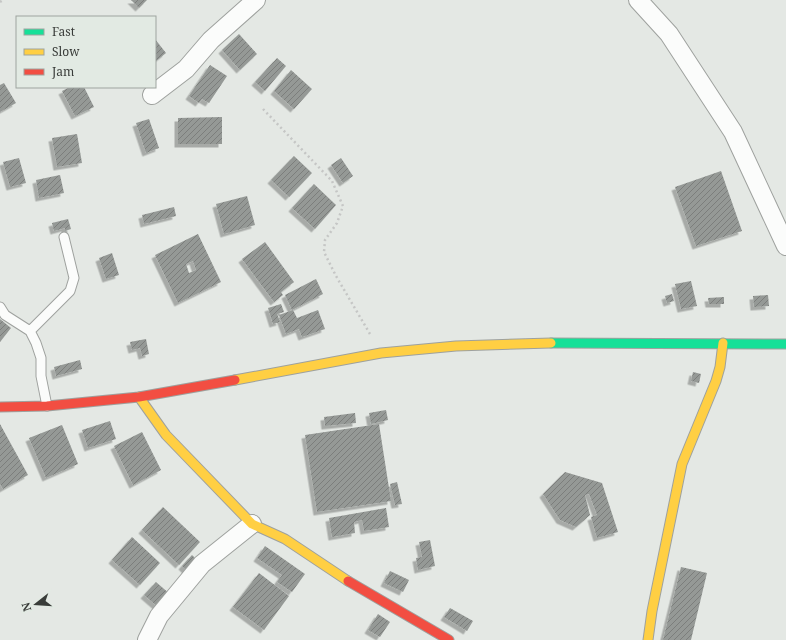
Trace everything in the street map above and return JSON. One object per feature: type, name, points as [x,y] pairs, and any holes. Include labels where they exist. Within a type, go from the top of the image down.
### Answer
[{"type":"main road","points":[[0,407],[47,406],[139,397],[382,353],[456,346],[536,343],[786,344]]},
{"type":"main road","points":[[648,640],[652,611],[682,464],[716,381],[720,367],[723,343]]},
{"type":"main road","points":[[139,397],[166,435],[252,524],[285,538],[359,589],[449,640]]},
{"type":"street","points":[[152,95],[186,69],[211,40],[256,0]]},
{"type":"street","points":[[638,0],[669,34],[733,132],[786,246]]},
{"type":"street","points":[[147,640],[159,616],[202,564],[252,524]]},
{"type":"lane","points":[[30,331],[70,291],[74,278],[64,237]]},
{"type":"lane","points":[[0,307],[5,315],[30,331],[36,343],[41,358],[41,376],[47,406]]},
{"type":"path","points":[[263,109],[332,181],[343,206],[337,223],[325,240],[324,252],[336,276],[382,353]]},
{"type":"building","points":[[131,0],[147,0],[139,8]]},
{"type":"building","points":[[239,34],[257,54],[240,70],[222,50]]},
{"type":"building","points":[[156,40],[166,53],[156,61]]},
{"type":"building","points":[[277,58],[286,66],[265,91],[255,82]]},
{"type":"building","points":[[210,65],[227,76],[209,103],[202,99],[199,103],[189,96]]},
{"type":"building","points":[[291,70],[312,89],[294,109],[274,91]]},
{"type":"building","points":[[4,83],[16,103],[0,112],[0,85]]},
{"type":"building","points":[[68,88],[84,88],[94,107],[75,116],[62,91]]},
{"type":"building","points":[[222,117],[222,144],[178,144],[178,118]]},
{"type":"building","points":[[149,119],[159,148],[146,153],[136,123]]},
{"type":"building","points":[[77,134],[82,163],[57,167],[52,138]]},
{"type":"building","points":[[294,156],[312,173],[289,197],[271,180]]},
{"type":"building","points":[[19,158],[26,183],[10,187],[3,162]]},
{"type":"building","points":[[341,158],[353,176],[343,183],[331,165]]},
{"type":"building","points":[[721,171],[742,231],[696,246],[675,187]]},
{"type":"building","points":[[60,175],[64,193],[39,198],[36,180]]},
{"type":"building","points":[[314,184],[336,205],[315,229],[292,208]]},
{"type":"building","points":[[247,196],[255,225],[224,234],[216,204]]},
{"type":"building","points":[[174,207],[176,216],[144,224],[142,215]]},
{"type":"building","points":[[68,219],[71,229],[65,231],[65,228],[54,231],[52,223]]},
{"type":"building","points":[[198,234],[221,282],[178,303],[155,255]],"holes":[[[193,261],[196,270],[189,273],[186,264]]]},
{"type":"building","points":[[265,242],[294,282],[281,292],[283,295],[274,302],[242,259]]},
{"type":"building","points":[[112,253],[119,275],[106,279],[99,258]]},
{"type":"building","points":[[316,279],[323,294],[292,310],[285,295]]},
{"type":"building","points":[[691,281],[697,306],[681,309],[675,284]]},
{"type":"building","points":[[672,294],[674,301],[667,303],[665,296]]},
{"type":"building","points":[[768,295],[769,306],[754,307],[753,296]]},
{"type":"building","points":[[724,297],[724,304],[709,304],[708,298]]},
{"type":"building","points":[[281,304],[284,312],[277,314],[280,322],[273,324],[268,308]]},
{"type":"building","points":[[293,310],[297,318],[318,310],[325,329],[302,337],[299,329],[286,334],[279,315]]},
{"type":"building","points":[[0,319],[11,328],[0,342]]},
{"type":"building","points":[[146,339],[149,354],[142,356],[140,348],[132,350],[130,342]]},
{"type":"building","points":[[80,360],[82,369],[56,376],[54,367]]},
{"type":"building","points":[[693,372],[701,374],[699,383],[691,381]]},
{"type":"building","points":[[386,410],[388,420],[371,424],[369,413]]},
{"type":"building","points":[[355,413],[356,423],[325,426],[324,417]]},
{"type":"building","points":[[110,421],[116,439],[88,448],[82,430]]},
{"type":"building","points":[[0,424],[28,475],[3,489],[0,484]]},
{"type":"building","points":[[379,424],[391,501],[317,512],[305,435]]},
{"type":"building","points":[[62,425],[78,464],[46,478],[29,438]]},
{"type":"building","points":[[142,432],[161,470],[133,485],[114,446]]},
{"type":"building","points":[[565,472],[602,483],[618,532],[597,538],[591,517],[597,515],[589,494],[585,495],[590,515],[576,527],[560,520],[543,494]]},
{"type":"building","points":[[397,482],[402,504],[395,505],[390,484]]},
{"type":"building","points":[[163,507],[200,542],[179,565],[142,530]]},
{"type":"building","points":[[386,508],[389,527],[364,531],[362,520],[354,522],[355,533],[332,537],[329,518]]},
{"type":"building","points":[[132,537],[160,563],[140,585],[112,560]]},
{"type":"building","points":[[430,540],[435,566],[418,570],[416,558],[422,557],[419,542]]},
{"type":"building","points":[[265,546],[305,574],[292,592],[277,582],[282,575],[257,558]]},
{"type":"building","points":[[192,555],[197,560],[187,571],[182,566]]},
{"type":"building","points":[[681,567],[707,573],[691,640],[663,640]]},
{"type":"building","points":[[390,571],[409,580],[403,592],[384,583]]},
{"type":"building","points":[[259,573],[289,596],[264,630],[233,607]]},
{"type":"building","points":[[156,582],[171,595],[159,608],[144,595]]},
{"type":"building","points":[[450,608],[473,621],[467,631],[444,617]]},
{"type":"building","points":[[378,614],[390,622],[380,637],[368,630]]},
{"type":"traffic: fast","points":[[551,343],[786,344]]},
{"type":"traffic: slow","points":[[235,380],[381,353],[456,346],[551,343]]},
{"type":"traffic: slow","points":[[648,640],[652,611],[682,464],[716,381],[720,367],[723,343]]},
{"type":"traffic: slow","points":[[139,397],[166,435],[252,524],[285,539],[348,581]]},
{"type":"traffic: jam","points":[[0,407],[47,406],[139,397],[235,380]]},
{"type":"traffic: jam","points":[[348,581],[449,640]]}]
